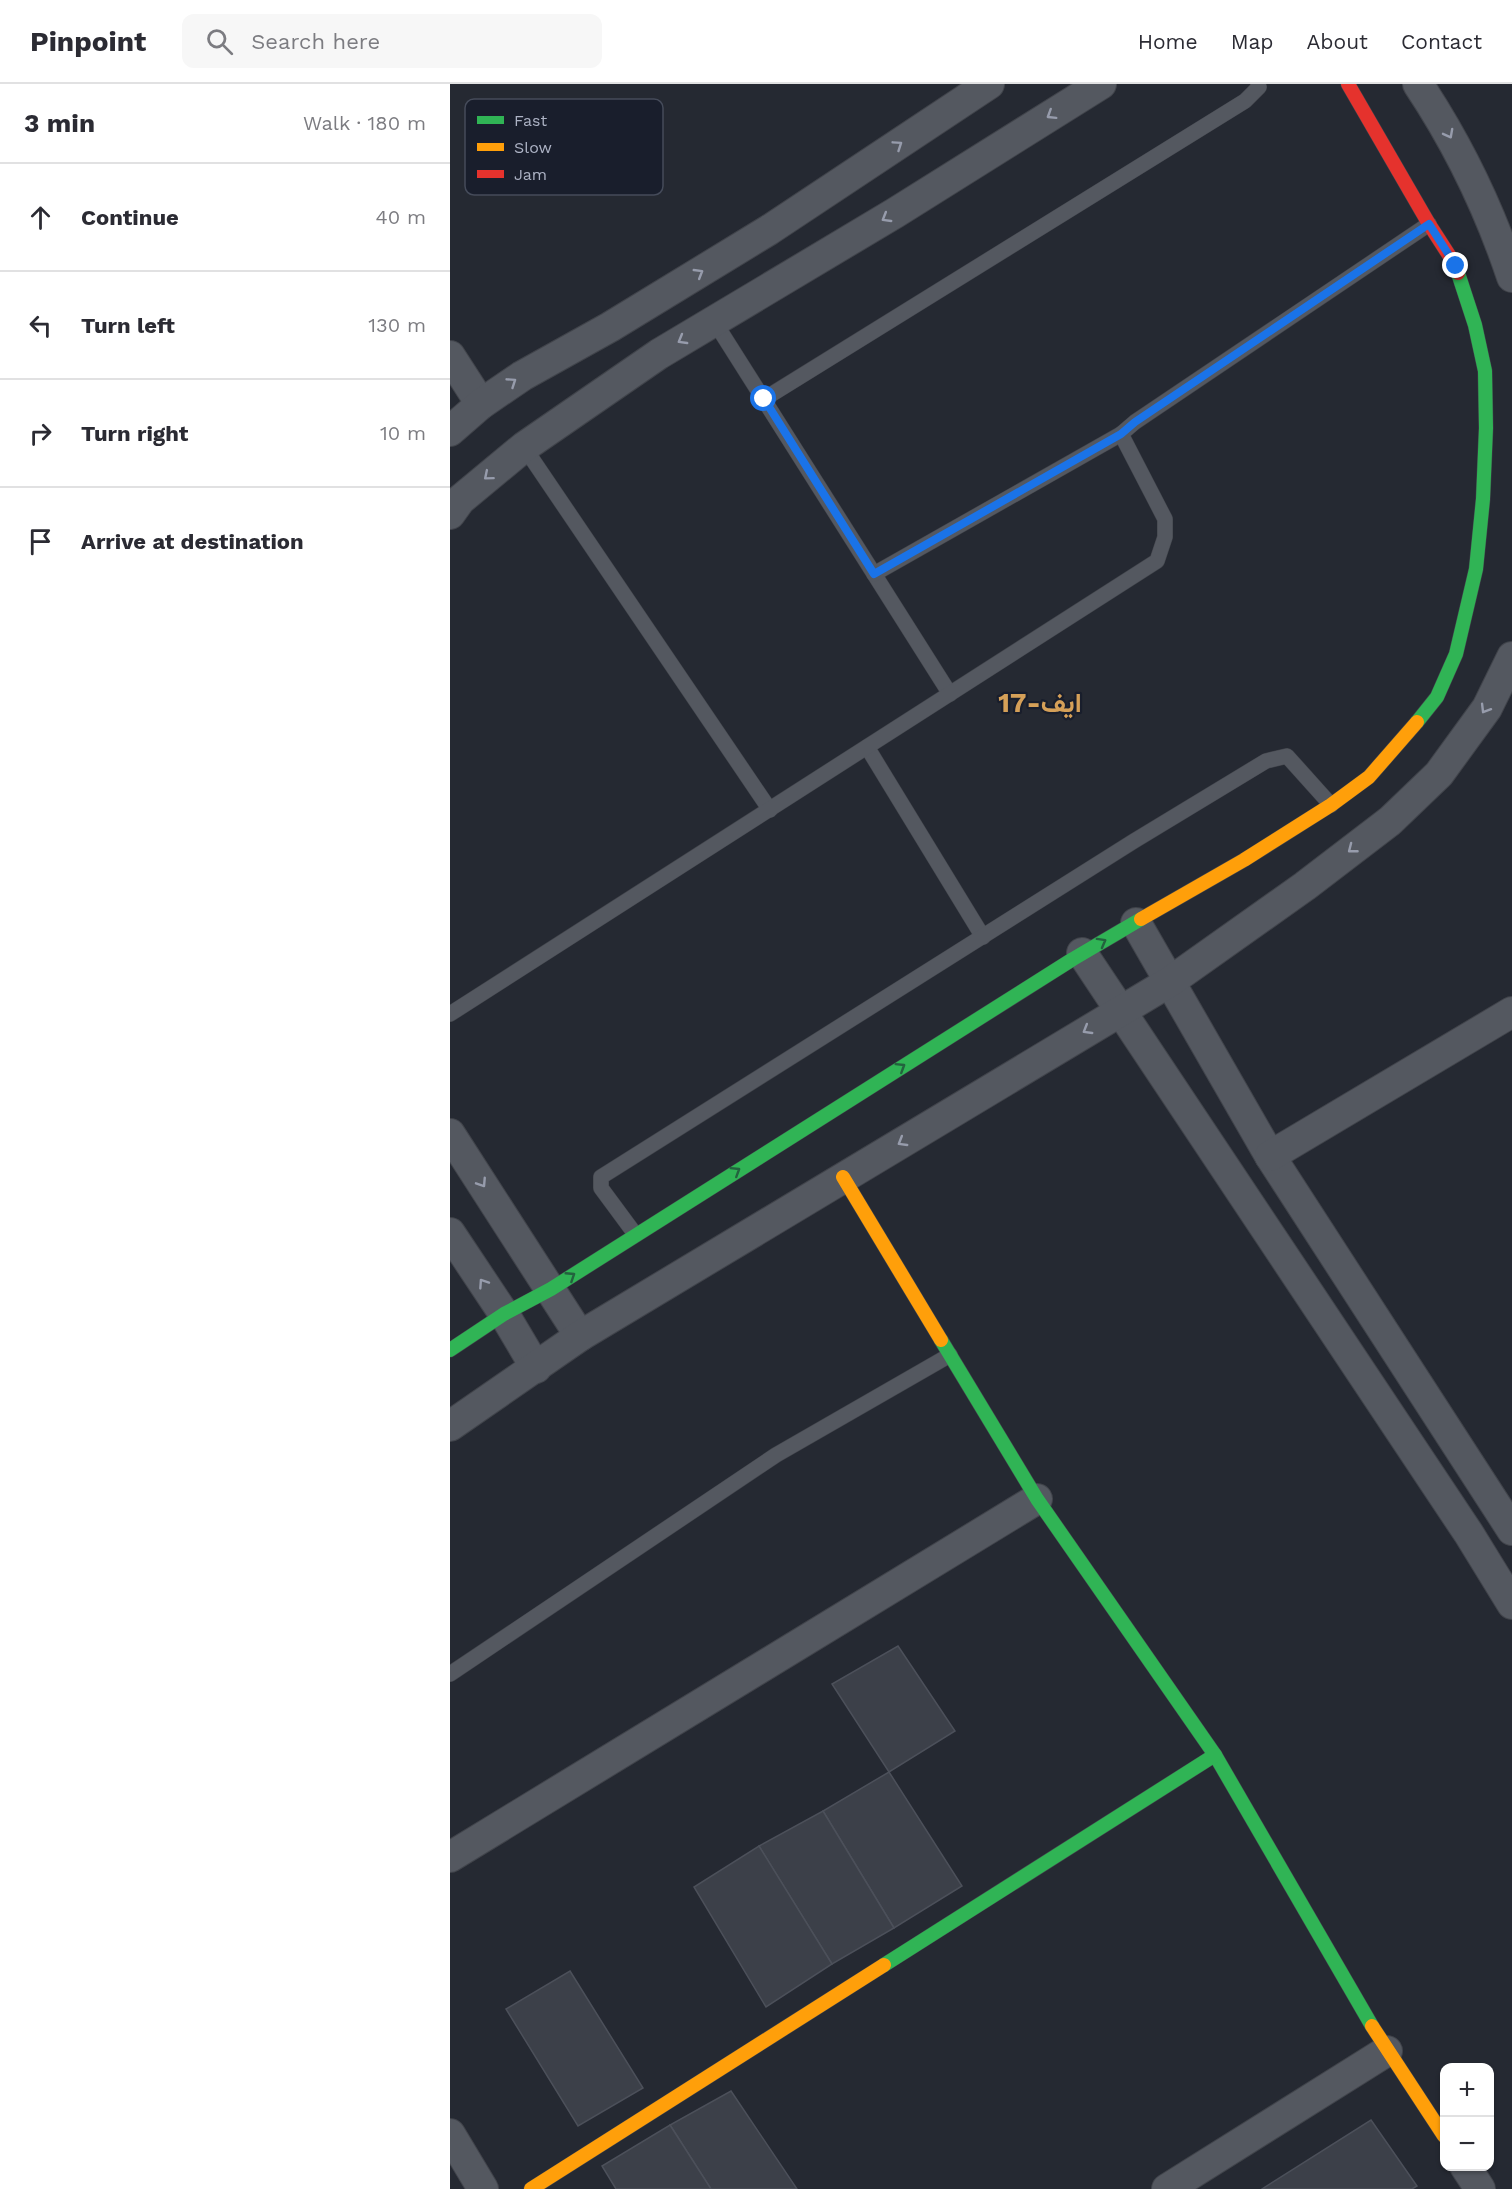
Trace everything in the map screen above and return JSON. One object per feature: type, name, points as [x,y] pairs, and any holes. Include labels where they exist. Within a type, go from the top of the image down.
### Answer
[{"type":"street","points":[[450,431],[481,404],[522,376],[610,327],[769,230],[989,84]]},
{"type":"street","points":[[450,514],[460,500],[524,447],[658,354],[896,213],[1101,84]]},
{"type":"street","points":[[450,1350],[504,1314],[551,1289],[1082,953],[1244,860],[1331,805],[1369,777],[1403,740],[1437,697],[1456,654],[1476,569],[1484,487],[1485,371],[1475,325],[1456,266],[1348,84]]},
{"type":"street","points":[[1418,84],[1505,229],[1512,277]]},
{"type":"street","points":[[450,356],[481,404]]},
{"type":"street","points":[[450,1426],[580,1336],[1171,981],[1343,857],[1390,820],[1431,782],[1487,708],[1512,657]]},
{"type":"street","points":[[1136,923],[1270,1156],[1512,1530]]},
{"type":"street","points":[[1082,953],[1469,1534],[1512,1604]]},
{"type":"street","points":[[1270,1156],[1512,1012]]},
{"type":"street","points":[[450,1134],[580,1336]]},
{"type":"street","points":[[843,1178],[1037,1499],[1215,1755],[1387,2051],[1440,2130]]},
{"type":"street","points":[[450,1233],[504,1314],[536,1368]]},
{"type":"street","points":[[450,1857],[1037,1499]]},
{"type":"street","points":[[531,2189],[1215,1755]]},
{"type":"street","points":[[1167,2189],[1387,2051]]},
{"type":"street","points":[[450,2134],[483,2189]]},
{"type":"street","points":[[1468,2171],[1480,2189]]},
{"type":"lane","points":[[764,399],[1245,101],[1259,87],[1258,84]]},
{"type":"lane","points":[[874,574],[1121,434],[1135,422],[1429,224]]},
{"type":"lane","points":[[714,321],[950,694]]},
{"type":"lane","points":[[450,1014],[1157,561],[1165,537],[1165,519],[1121,434]]},
{"type":"lane","points":[[524,447],[770,810]]},
{"type":"lane","points":[[867,747],[983,937]]},
{"type":"lane","points":[[635,1234],[601,1188],[601,1178],[1134,841],[1266,760],[1287,756],[1331,805]]},
{"type":"lane","points":[[450,1674],[776,1455],[950,1355]]},
{"type":"building","points":[[898,1646],[955,1731],[889,1772],[832,1684]]},
{"type":"building","points":[[889,1772],[962,1886],[894,1928],[823,1811]]},
{"type":"building","points":[[823,1811],[894,1928],[832,1964],[759,1846]]},
{"type":"building","points":[[759,1846],[832,1964],[766,2007],[694,1887]]},
{"type":"building","points":[[570,1971],[643,2088],[578,2126],[506,2009]]},
{"type":"building","points":[[731,2091],[797,2189],[711,2189],[670,2125]]},
{"type":"building","points":[[1371,2120],[1417,2186],[1412,2189],[1262,2189]]},
{"type":"building","points":[[670,2125],[711,2189],[616,2189],[602,2166]]},
{"type":"traffic: fast","points":[[1417,722],[1437,697],[1456,654],[1476,569],[1483,499],[1486,428],[1485,371],[1475,325],[1458,273]]},
{"type":"traffic: fast","points":[[450,1350],[504,1314],[551,1289],[1073,959],[1141,919]]},
{"type":"traffic: fast","points":[[941,1340],[1037,1499],[1215,1755],[1372,2026]]},
{"type":"traffic: fast","points":[[884,1965],[1215,1755]]},
{"type":"traffic: slow","points":[[1141,919],[1244,860],[1331,805],[1369,777],[1417,722]]},
{"type":"traffic: slow","points":[[843,1177],[941,1340]]},
{"type":"traffic: slow","points":[[531,2189],[884,1965]]},
{"type":"traffic: slow","points":[[1372,2026],[1440,2130]]},
{"type":"traffic: jam","points":[[1348,84],[1458,273]]},
{"type":"district","name":"ایف-17","points":[[1040,703]]},
{"type":"route","points":[[764,399],[874,574],[1121,434],[1135,422],[1429,224],[1456,266]]}]
